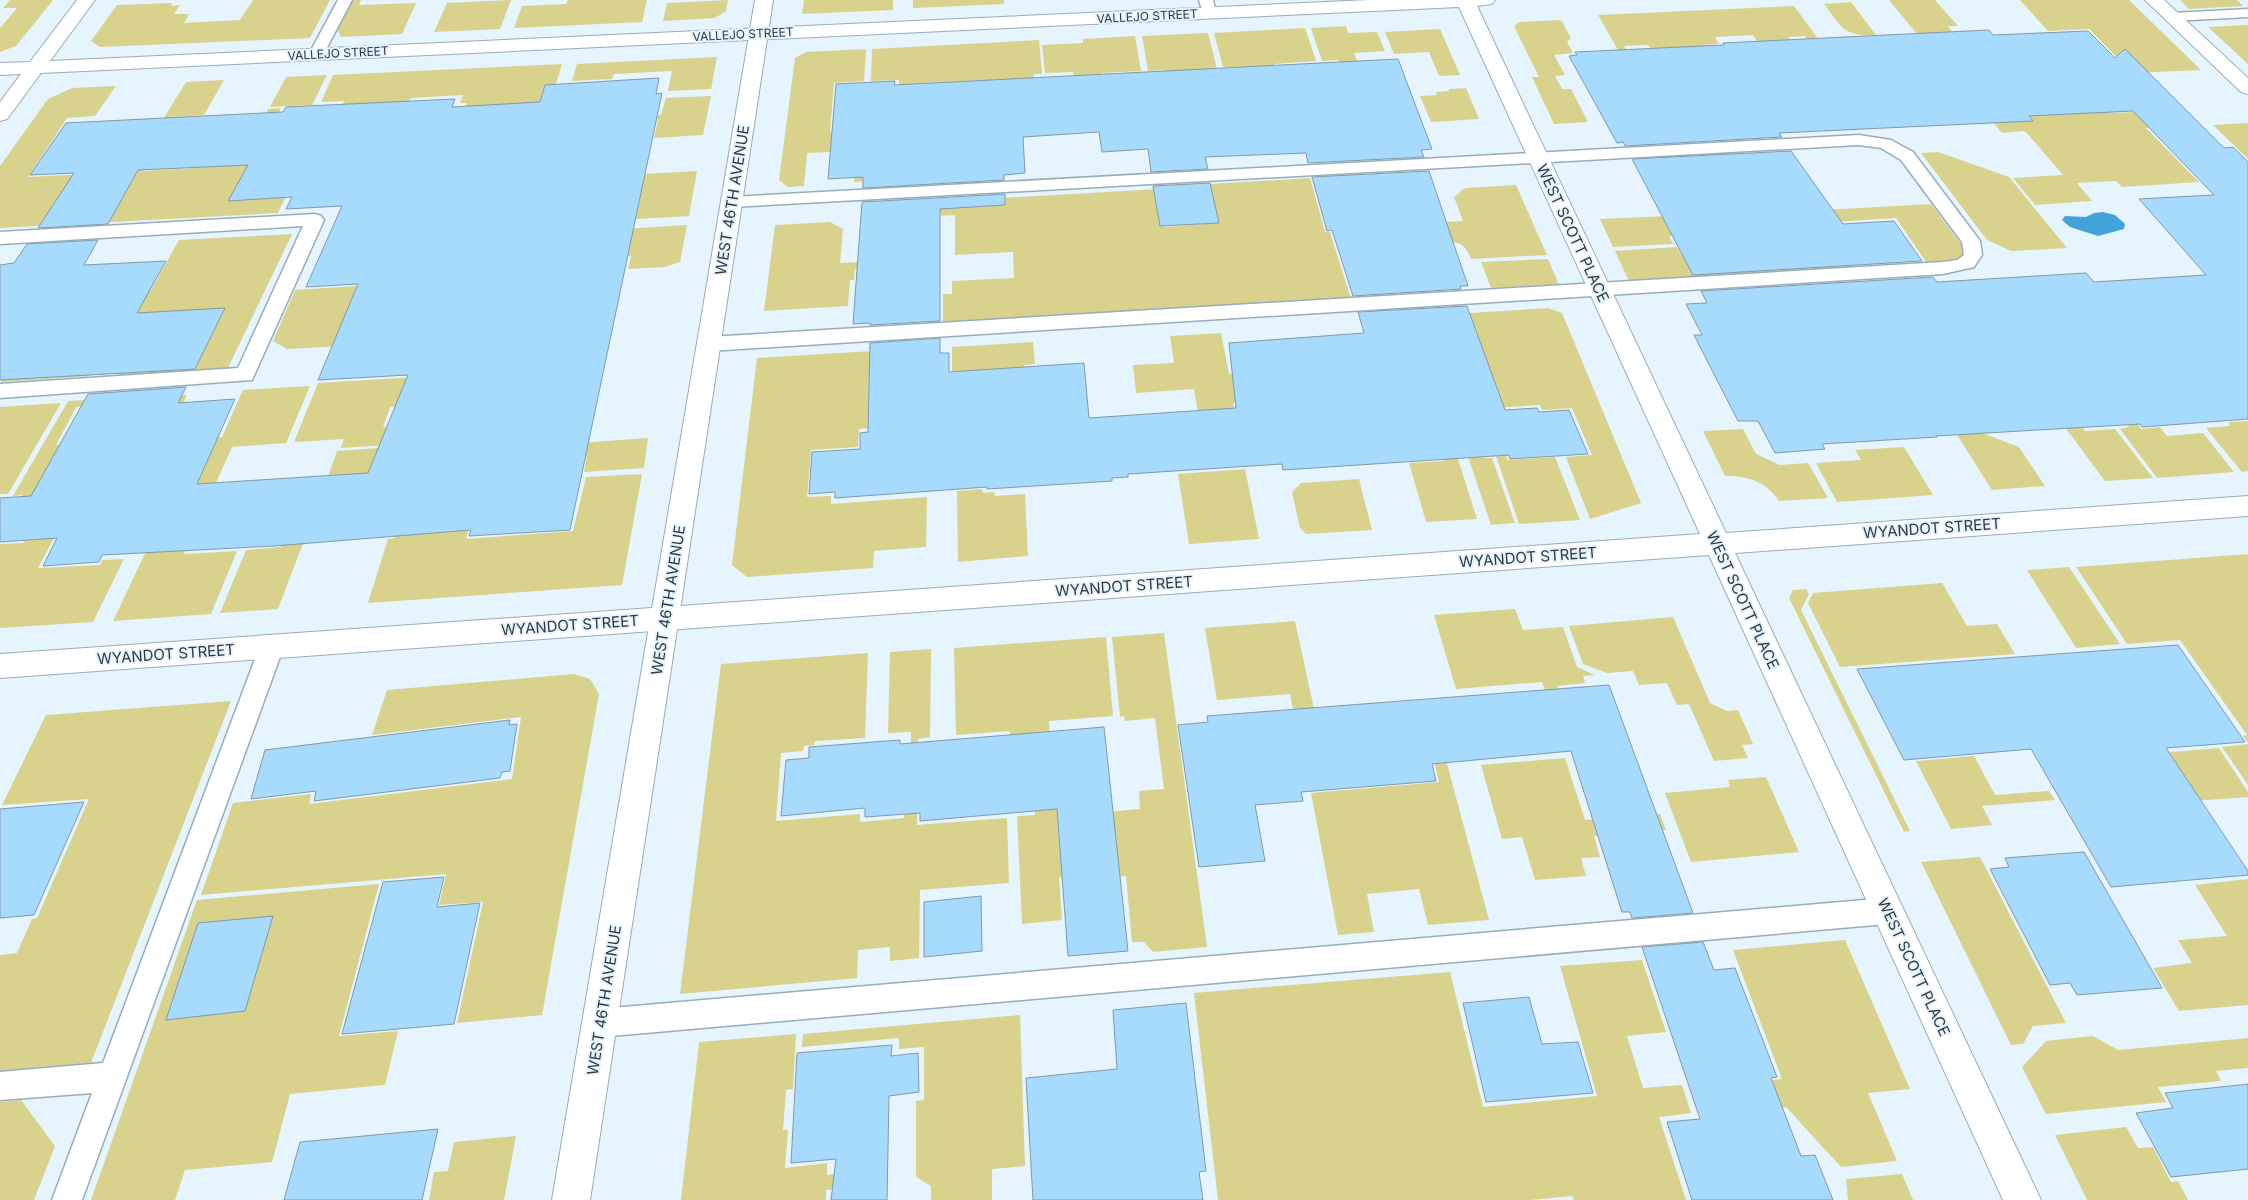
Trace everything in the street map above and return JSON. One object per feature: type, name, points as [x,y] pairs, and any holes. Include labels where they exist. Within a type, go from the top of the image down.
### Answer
[{"type":"street","points":[[0,115],[86,0]]},
{"type":"street","name":"WEST 46TH AVENUE","points":[[572,1200],[764,0]]},
{"type":"street","name":"VALLEJO STREET","points":[[0,69],[759,34],[1208,6],[1472,0]]},
{"type":"street","name":"WEST SCOTT PLACE","points":[[1472,0],[1538,156],[2022,1200]]},
{"type":"street","points":[[2154,0],[2248,88]]},
{"type":"street","name":"WYANDOT STREET","points":[[0,666],[2248,506]]},
{"type":"lane","points":[[317,54],[345,0]]},
{"type":"lane","points":[[2172,17],[2248,13]]},
{"type":"lane","points":[[709,344],[1956,267],[1966,264],[1973,257],[1975,249],[1908,156],[1885,144],[1872,141],[1538,156],[732,202]]},
{"type":"lane","points":[[0,238],[316,220],[245,375],[0,391]]},
{"type":"lane","points":[[67,1200],[272,646]]},
{"type":"lane","points":[[600,1023],[1888,911]]},
{"type":"lane","points":[[0,1086],[113,1077]]},
{"type":"shaded area","points":[[10,0],[53,0],[16,46],[0,52],[0,28],[17,8],[3,8]]},
{"type":"shaded area","points":[[253,0],[330,0],[310,38],[100,47],[91,41],[117,5],[172,3],[171,6],[180,5],[174,14],[189,14],[184,23],[240,20]]},
{"type":"shaded area","points":[[351,0],[361,0],[359,5],[416,3],[402,34],[341,37],[337,28]]},
{"type":"shaded area","points":[[511,0],[500,29],[434,32],[447,3]]},
{"type":"shaded area","points":[[568,0],[647,0],[642,22],[514,28],[522,6],[566,4]]},
{"type":"shaded area","points":[[728,0],[726,11],[715,18],[663,21],[667,3]]},
{"type":"shaded area","points":[[804,0],[893,0],[893,10],[802,14]]},
{"type":"shaded area","points":[[913,0],[1004,0],[1004,4],[913,8]]},
{"type":"shaded area","points":[[1889,0],[1935,0],[1958,26],[1948,26],[1952,32],[1921,34],[1940,62]]},
{"type":"shaded area","points":[[2020,0],[2129,0],[2201,70],[2132,73],[2089,29],[2048,31]]},
{"type":"shaded area","points":[[2180,0],[2237,0],[2243,6],[2189,9]]},
{"type":"shaded area","points":[[1851,2],[1876,35],[1856,34],[1844,29],[1824,4]]},
{"type":"shaded area","points":[[1794,6],[1819,40],[1808,40],[1805,36],[1788,37],[1791,42],[1759,44],[1753,35],[1715,37],[1719,44],[1703,45],[1719,71],[1651,49],[1648,45],[1624,46],[1640,75],[1633,76],[1598,15]]},
{"type":"shaded area","points":[[1561,20],[1571,38],[1567,42],[1573,53],[1554,55],[1565,75],[1555,76],[1562,89],[1571,89],[1588,122],[1554,124],[1532,77],[1539,77],[1514,26],[1519,22]]},
{"type":"shaded area","points":[[2248,25],[2248,64],[2208,27]]},
{"type":"shaded area","points":[[1346,26],[1348,33],[1377,32],[1385,51],[1354,53],[1364,82],[1346,82],[1338,60],[1322,61],[1311,28]]},
{"type":"shaded area","points":[[1305,28],[1316,61],[1274,64],[1286,104],[1235,67],[1223,67],[1214,33]]},
{"type":"shaded area","points":[[1440,29],[1460,75],[1439,76],[1429,52],[1394,54],[1385,32]]},
{"type":"shaded area","points":[[1208,33],[1217,69],[1171,107],[1165,70],[1148,71],[1142,36]]},
{"type":"shaded area","points":[[1135,36],[1141,71],[1101,73],[1102,87],[1076,100],[1073,72],[1045,73],[1042,45],[1083,43],[1083,39]]},
{"type":"shaded area","points":[[1039,40],[1042,74],[1034,74],[1034,79],[987,111],[986,80],[921,83],[920,116],[898,117],[899,80],[871,81],[872,49]]},
{"type":"shaded area","points":[[866,49],[864,81],[834,83],[830,132],[872,130],[869,181],[854,182],[856,151],[807,153],[804,186],[788,187],[779,180],[795,58],[806,52]]},
{"type":"shaded area","points":[[717,57],[711,89],[668,91],[672,71],[614,74],[612,79],[572,81],[577,64]]},
{"type":"shaded area","points":[[562,64],[556,84],[545,85],[538,106],[464,109],[467,103],[460,103],[463,95],[411,98],[406,107],[342,106],[344,101],[321,102],[333,75]]},
{"type":"shaded area","points":[[1943,64],[2113,113],[2179,110],[2195,124],[2146,128],[2199,182],[2122,187],[2116,181],[2077,183],[2092,201],[2035,205],[2013,178],[2063,175],[2025,131],[2002,133]]},
{"type":"shaded area","points":[[327,75],[312,105],[270,107],[286,77]]},
{"type":"shaded area","points":[[224,80],[204,115],[172,117],[169,121],[162,121],[186,82]]},
{"type":"shaded area","points":[[116,86],[95,116],[67,118],[28,177],[87,174],[171,123],[142,171],[195,168],[204,152],[263,119],[268,109],[281,108],[264,141],[304,158],[278,213],[0,228],[0,166],[48,99],[72,88]]},
{"type":"shaded area","points":[[1466,88],[1479,119],[1431,122],[1420,96],[1437,95],[1436,92],[1449,91],[1449,89]]},
{"type":"shaded area","points":[[711,96],[703,135],[654,138],[658,119],[614,122],[616,117],[661,115],[666,98]]},
{"type":"shaded area","points":[[2248,123],[2248,159],[2213,125]]},
{"type":"shaded area","points":[[1732,152],[1769,213],[1931,204],[1966,251],[1959,260],[1926,262],[1896,218],[1802,224],[1823,257],[1775,259],[1749,216],[1675,221],[1669,210],[1724,207],[1699,163],[1662,165],[1657,156]]},
{"type":"shaded area","points":[[1938,152],[2009,177],[2067,248],[2011,251],[1987,240],[1921,153]]},
{"type":"shaded area","points":[[697,171],[689,216],[636,219],[644,177],[488,183]]},
{"type":"shaded area","points":[[1310,178],[1325,232],[1330,232],[1351,299],[943,324],[943,294],[952,294],[952,281],[1014,278],[1013,252],[955,255],[955,215],[931,216],[931,202],[1158,189],[1165,227],[1218,223],[1193,185]]},
{"type":"shaded area","points":[[1516,185],[1547,255],[1471,259],[1461,244],[1433,244],[1445,222],[1463,221],[1454,197],[1465,188]]},
{"type":"shaded area","points":[[1669,216],[1680,235],[1669,236],[1673,244],[1613,247],[1600,219]]},
{"type":"shaded area","points":[[830,222],[843,229],[840,263],[901,260],[901,267],[855,269],[854,280],[850,280],[848,306],[764,311],[775,225]]},
{"type":"shaded area","points":[[687,225],[680,262],[665,267],[628,269],[631,256],[612,257],[558,233]]},
{"type":"shaded area","points":[[292,234],[228,368],[119,375],[135,345],[107,347],[90,376],[1,382],[39,320],[88,294],[151,290],[179,240]]},
{"type":"shaded area","points":[[1677,247],[1681,254],[1848,259],[1856,271],[1631,285],[1615,251]]},
{"type":"shaded area","points":[[1548,259],[1559,285],[1491,288],[1481,262]]},
{"type":"shaded area","points":[[402,283],[380,344],[287,349],[273,341],[295,290]]},
{"type":"shaded area","points":[[1548,308],[1562,313],[1641,503],[1590,519],[1566,457],[1592,455],[1572,408],[1542,410],[1540,405],[1494,408],[1462,395],[1483,458],[1492,458],[1515,523],[1491,525],[1437,364],[1487,361],[1470,313]]},
{"type":"shaded area","points":[[1221,333],[1229,374],[1256,373],[1263,401],[1233,403],[1236,417],[1199,420],[1194,389],[1136,393],[1133,365],[1174,363],[1170,336]]},
{"type":"shaded area","points":[[1033,342],[1035,364],[1024,365],[1031,478],[965,393],[965,371],[952,371],[952,347]]},
{"type":"shaded area","points":[[872,351],[871,372],[869,373],[868,428],[859,429],[858,447],[811,450],[807,497],[831,496],[831,504],[927,497],[926,547],[874,551],[873,568],[747,577],[732,565],[757,358]]},
{"type":"shaded area","points":[[529,370],[509,399],[390,407],[383,427],[407,426],[401,444],[341,448],[344,439],[294,442],[318,383]]},
{"type":"shaded area","points":[[2105,381],[2141,429],[2160,427],[2167,436],[2203,433],[2234,472],[2157,478],[2120,429],[2129,427]]},
{"type":"shaded area","points":[[310,386],[286,443],[232,447],[184,554],[237,551],[211,614],[113,621],[149,545],[173,440],[222,437],[243,390]]},
{"type":"shaded area","points":[[187,395],[138,496],[68,512],[38,568],[100,565],[102,560],[124,559],[93,622],[0,628],[0,544],[23,543],[47,497],[21,498],[22,495],[13,496],[68,401],[90,400],[87,407],[76,407],[56,445],[99,443],[122,399]]},
{"type":"shaded area","points":[[61,403],[8,494],[0,494],[0,407]]},
{"type":"shaded area","points":[[2248,421],[2248,471],[2242,472],[2206,428],[2230,426],[2228,422]]},
{"type":"shaded area","points":[[2080,425],[2085,431],[2115,429],[2153,478],[2105,481],[2064,426]]},
{"type":"shaded area","points":[[1952,427],[1982,433],[2019,447],[2045,486],[1992,490]]},
{"type":"shaded area","points":[[1743,429],[1756,454],[1780,465],[1808,463],[1828,498],[1779,501],[1769,489],[1756,481],[1749,478],[1725,476],[1703,431]]},
{"type":"shaded area","points":[[648,438],[644,468],[584,472],[587,456],[501,462],[321,496],[337,451],[500,439],[498,449]]},
{"type":"shaded area","points":[[1904,447],[1933,495],[1837,502],[1816,463],[1861,460],[1855,450]]},
{"type":"shaded area","points":[[1506,455],[1508,460],[1555,457],[1580,520],[1519,524],[1496,456]]},
{"type":"shaded area","points":[[1457,456],[1477,519],[1426,522],[1409,463],[1444,461],[1443,457]]},
{"type":"shaded area","points":[[1245,469],[1259,539],[1189,544],[1178,474]]},
{"type":"shaded area","points":[[642,474],[622,585],[368,603],[388,539],[395,538],[405,508],[474,509],[466,539],[573,531],[586,477]]},
{"type":"shaded area","points":[[1359,479],[1372,530],[1306,534],[1300,528],[1292,492],[1301,483]]},
{"type":"shaded area","points":[[982,489],[983,493],[994,492],[995,496],[1025,494],[1028,556],[958,562],[957,491]]},
{"type":"shaded area","points":[[303,490],[320,499],[278,609],[220,613],[246,550],[281,547]]},
{"type":"shaded area","points":[[2248,554],[2248,743],[2243,736],[2247,735],[2180,640],[2127,644],[2076,567]]},
{"type":"shaded area","points":[[2069,567],[2120,644],[2076,648],[2027,570]]},
{"type":"shaded area","points":[[1942,583],[1967,626],[1997,624],[2015,654],[1840,667],[1808,603],[1813,593]]},
{"type":"shaded area","points":[[1806,589],[1809,594],[1801,610],[1910,831],[1904,832],[1789,598],[1793,590]]},
{"type":"shaded area","points":[[1515,609],[1523,630],[1563,627],[1577,667],[1595,675],[1583,676],[1585,683],[1557,686],[1561,698],[1558,727],[1542,682],[1456,689],[1434,615]]},
{"type":"shaded area","points":[[1673,617],[1710,703],[1727,711],[1738,710],[1753,744],[1742,745],[1748,758],[1714,761],[1689,704],[1677,705],[1667,683],[1639,685],[1633,671],[1607,673],[1583,664],[1569,626]]},
{"type":"shaded area","points":[[1295,621],[1314,709],[1309,789],[1290,694],[1217,700],[1205,628]]},
{"type":"shaded area","points":[[1164,633],[1207,947],[1153,952],[1144,942],[1132,942],[1126,876],[1089,880],[1084,814],[1140,809],[1139,791],[1164,789],[1155,718],[1125,721],[1124,716],[1120,717],[1112,637]]},
{"type":"shaded area","points":[[1106,637],[1113,716],[1049,721],[1053,795],[1012,776],[1010,731],[956,735],[954,648]]},
{"type":"shaded area","points":[[931,649],[930,737],[918,739],[917,825],[1007,818],[1009,883],[920,890],[919,958],[890,961],[890,947],[858,950],[857,978],[680,994],[721,664],[868,653],[865,738],[815,741],[814,745],[804,746],[803,751],[781,753],[776,821],[860,814],[860,822],[904,818],[904,790],[910,789],[911,732],[888,733],[890,652]]},
{"type":"shaded area","points":[[574,674],[590,679],[599,694],[542,1015],[457,1023],[483,902],[439,905],[446,874],[201,895],[233,803],[311,794],[309,804],[512,779],[521,717],[372,735],[387,690]]},
{"type":"shaded area","points":[[231,701],[91,1063],[0,1071],[0,955],[17,953],[32,919],[37,918],[89,799],[2,805],[46,715]]},
{"type":"shaded area","points":[[2248,744],[2248,785],[2222,747]]},
{"type":"shaded area","points":[[2219,748],[2248,792],[2248,797],[2166,803],[2136,755]]},
{"type":"shaded area","points":[[1974,756],[1995,795],[2049,791],[2055,800],[1982,806],[1992,825],[1951,829],[1916,761]]},
{"type":"shaded area","points":[[1565,758],[1585,820],[1660,814],[1666,830],[1594,836],[1600,857],[1581,858],[1586,876],[1535,880],[1522,837],[1502,839],[1481,765]]},
{"type":"shaded area","points":[[1446,760],[1489,920],[1428,925],[1419,889],[1367,894],[1374,932],[1338,935],[1311,793],[1439,782],[1434,761]]},
{"type":"shaded area","points":[[1766,777],[1799,852],[1691,862],[1665,793],[1730,787],[1728,780]]},
{"type":"shaded area","points":[[1077,803],[1082,874],[1059,877],[1062,920],[1022,924],[1017,816],[1035,815],[1035,806]]},
{"type":"shaded area","points":[[1980,857],[2066,1023],[2033,1026],[2023,1044],[2011,1045],[1921,862]]},
{"type":"shaded area","points":[[2248,879],[2248,1005],[2179,1011],[2153,968],[2192,963],[2178,940],[2227,936],[2195,885]]},
{"type":"shaded area","points":[[379,884],[339,1036],[398,1031],[385,1085],[290,1094],[272,1162],[185,1170],[175,1200],[91,1200],[197,900]]},
{"type":"shaded area","points":[[1845,940],[1910,1089],[1868,1093],[1897,1161],[1841,1167],[1786,1107],[1700,1115],[1691,1088],[1782,1079],[1733,950]]},
{"type":"shaded area","points":[[1642,960],[1666,1032],[1627,1036],[1643,1088],[1682,1085],[1691,1113],[1659,1117],[1686,1200],[1574,1200],[1572,1196],[1530,1200],[1218,1200],[1194,993],[1450,972],[1483,1107],[1597,1096],[1560,966]]},
{"type":"shaded area","points":[[1020,1015],[1025,1166],[992,1169],[992,1200],[931,1200],[931,1186],[916,1177],[916,1101],[924,1100],[924,1047],[899,1049],[899,1038],[802,1047],[803,1034]]},
{"type":"shaded area","points":[[796,1034],[793,1089],[786,1090],[783,1130],[788,1130],[785,1168],[827,1163],[827,1175],[885,1169],[885,1184],[826,1190],[826,1200],[681,1200],[699,1042]]},
{"type":"shaded area","points":[[2093,1036],[2118,1050],[2248,1038],[2248,1068],[2216,1071],[2221,1081],[2158,1087],[2166,1102],[2046,1114],[2022,1067],[2046,1041]]},
{"type":"shaded area","points":[[21,1100],[55,1146],[34,1200],[0,1200],[0,1102]]},
{"type":"shaded area","points":[[2126,1127],[2138,1148],[2153,1147],[2171,1182],[2178,1181],[2188,1200],[2087,1200],[2055,1135]]},
{"type":"shaded area","points":[[516,1136],[504,1200],[429,1200],[434,1172],[448,1171],[454,1142]]},
{"type":"shaded area","points":[[1902,1174],[1913,1200],[1848,1200],[1846,1179]]},
{"type":"water","points":[[2103,212],[2115,215],[2125,224],[2124,229],[2098,236],[2070,227],[2062,220],[2065,216],[2086,217],[2094,213]]},
{"type":"building","points":[[1989,30],[1993,35],[2088,31],[2115,58],[2125,49],[2224,148],[2233,147],[2248,162],[2248,419],[2142,427],[2140,424],[1822,444],[1825,449],[1775,453],[1758,421],[1738,421],[1694,335],[1702,335],[1686,304],[1707,303],[1701,291],[1933,277],[1937,282],[2086,273],[2094,282],[2206,275],[2139,199],[2214,195],[2133,111],[2029,116],[2033,121],[1779,133],[1782,137],[1625,146],[1623,142],[1617,143],[1569,56],[1577,55],[1575,52]]},
{"type":"building","points":[[1398,59],[1432,149],[1421,150],[1424,157],[1308,163],[1306,153],[1205,157],[1208,169],[1151,172],[1148,149],[1102,152],[1099,132],[1023,137],[1025,173],[1004,175],[1004,180],[863,188],[863,177],[828,179],[836,84],[895,81],[894,85]]},
{"type":"building","points":[[659,78],[656,94],[662,93],[570,530],[469,536],[471,530],[274,546],[102,555],[99,562],[43,566],[57,538],[0,542],[0,498],[31,496],[88,394],[186,387],[178,403],[235,399],[197,484],[368,473],[408,375],[318,380],[358,284],[306,287],[342,206],[286,209],[292,197],[228,201],[248,165],[138,170],[108,224],[38,228],[74,173],[30,175],[66,123],[283,112],[286,107],[455,99],[452,107],[540,102],[545,85]]},
{"type":"building","points":[[1791,151],[1843,224],[1894,221],[1922,261],[1693,275],[1632,159]]},
{"type":"building","points":[[1429,171],[1468,286],[1460,286],[1461,289],[1353,296],[1332,230],[1327,231],[1312,177]]},
{"type":"building","points":[[1210,183],[1219,223],[1160,226],[1153,186]]},
{"type":"building","points":[[1005,194],[1005,205],[940,209],[940,321],[870,325],[870,323],[853,324],[862,202]]},
{"type":"building","points":[[98,240],[84,265],[166,261],[137,313],[225,308],[195,369],[0,380],[0,265],[14,263],[27,244]]},
{"type":"building","points":[[1467,306],[1505,410],[1537,408],[1539,412],[1569,410],[1588,454],[1510,459],[1509,455],[1283,470],[1282,464],[1128,474],[1128,477],[1112,478],[1112,481],[987,489],[987,487],[835,498],[835,492],[809,494],[812,452],[860,449],[860,433],[868,432],[870,343],[940,338],[940,353],[949,353],[949,372],[1084,363],[1089,418],[1236,408],[1229,343],[1364,333],[1358,312]]},
{"type":"building","points":[[2178,645],[2245,742],[2166,748],[2248,871],[2248,875],[2111,887],[2031,749],[1904,760],[1857,669]]},
{"type":"building","points":[[1609,685],[1693,913],[1632,918],[1630,912],[1622,912],[1571,751],[1432,764],[1436,781],[1301,792],[1303,801],[1255,805],[1265,861],[1199,867],[1178,725],[1208,722],[1207,716]]},
{"type":"building","points":[[510,720],[509,725],[517,724],[510,771],[502,772],[500,778],[314,801],[316,791],[251,799],[265,750]]},
{"type":"building","points":[[1104,727],[1128,951],[1068,956],[1057,809],[920,821],[920,813],[865,817],[865,808],[781,816],[786,760],[809,758],[809,747],[900,740],[900,744]]},
{"type":"building","points":[[84,802],[34,915],[0,918],[0,809]]},
{"type":"building","points":[[2084,852],[2162,988],[2077,995],[2070,983],[2050,985],[1990,869],[2009,867],[2005,858]]},
{"type":"building","points":[[444,877],[437,907],[480,903],[454,1024],[342,1034],[383,882]]},
{"type":"building","points":[[981,896],[982,951],[924,957],[924,902]]},
{"type":"building","points":[[273,916],[245,1011],[166,1020],[198,923]]},
{"type":"building","points":[[1703,942],[1714,970],[1735,968],[1777,1077],[1771,1078],[1801,1156],[1815,1155],[1833,1200],[1692,1200],[1667,1122],[1700,1119],[1642,947]]},
{"type":"building","points":[[1529,997],[1542,1044],[1578,1042],[1593,1093],[1486,1102],[1463,1003]]},
{"type":"building","points":[[1186,1003],[1206,1171],[1199,1172],[1203,1200],[1033,1200],[1026,1078],[1117,1069],[1113,1010]]},
{"type":"building","points":[[892,1045],[891,1056],[918,1053],[919,1092],[889,1096],[887,1200],[831,1200],[836,1159],[791,1163],[797,1053]]},
{"type":"building","points":[[2248,1084],[2248,1169],[2171,1177],[2136,1113],[2173,1108],[2165,1093]]},
{"type":"building","points":[[438,1129],[422,1200],[284,1200],[300,1142]]}]
